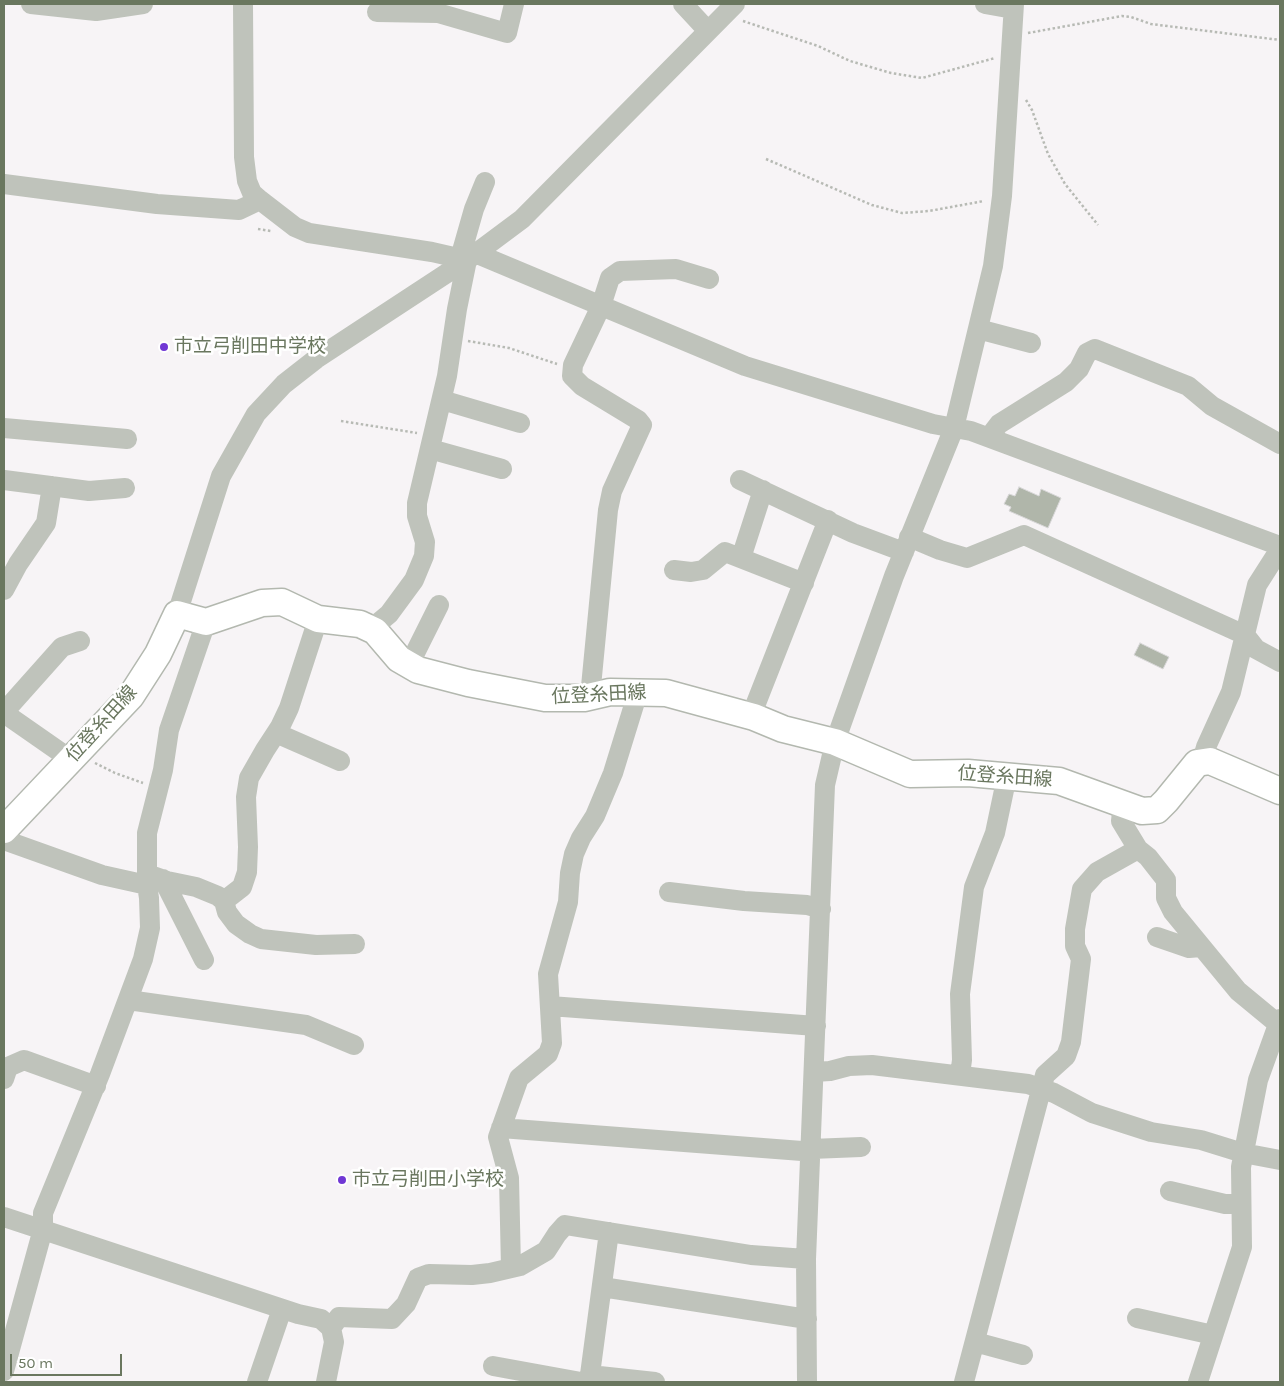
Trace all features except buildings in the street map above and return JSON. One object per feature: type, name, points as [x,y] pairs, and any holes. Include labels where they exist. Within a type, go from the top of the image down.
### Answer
[{"type":"main road","points":[[177,614],[206,622],[262,604],[282,602],[318,619],[360,624],[371,629]]},
{"type":"main road","name":"位登糸田線","points":[[4,830],[131,696],[158,654],[177,614]]},
{"type":"main road","name":"位登糸田線","points":[[371,629],[375,631],[398,659],[418,670],[468,683],[545,698],[590,697],[610,692],[666,693],[751,716],[783,729],[835,742],[910,774],[968,773],[1059,780],[1142,811],[1157,810],[1197,763],[1202,761]]},
{"type":"main road","points":[[1202,761],[1210,761],[1280,791]]},
{"type":"street","points":[[31,4],[96,11],[143,4]]},
{"type":"street","points":[[243,4],[244,157],[246,181],[252,193],[295,227],[309,233],[467,257],[602,306],[745,366],[933,424],[971,431],[989,437],[1280,548],[1257,585],[1231,692],[1202,761]]},
{"type":"street","points":[[377,12],[438,12],[507,33],[514,4]]},
{"type":"street","points":[[682,4],[708,31]]},
{"type":"street","points":[[808,1382],[806,1259],[825,785],[835,742],[907,544],[954,428],[993,266],[1002,196],[1013,6],[985,4]]},
{"type":"street","points":[[177,614],[221,476],[256,414],[284,384],[316,359],[522,219],[730,9]]},
{"type":"street","points":[[371,629],[389,614],[414,580],[424,556],[425,542],[418,516],[417,503],[442,400],[474,209],[485,182]]},
{"type":"street","points":[[4,184],[157,204],[238,210],[260,200]]},
{"type":"street","points":[[590,697],[608,510],[612,491],[642,425],[638,420],[582,386],[572,376],[572,370],[582,344],[602,306],[610,278],[620,271],[676,270],[709,279]]},
{"type":"street","points":[[978,329],[1031,344]]},
{"type":"street","points":[[989,437],[999,424],[1066,382],[1079,369],[1087,353],[1095,349],[1188,386],[1212,406],[1280,444]]},
{"type":"street","points":[[442,400],[520,423]]},
{"type":"street","points":[[4,428],[127,439]]},
{"type":"street","points":[[431,443],[502,469]]},
{"type":"street","points":[[4,480],[89,491],[125,488]]},
{"type":"street","points":[[740,480],[853,532],[940,550],[967,558],[1024,535],[1245,635],[1256,649],[1280,662]]},
{"type":"street","points":[[4,590],[18,564],[46,524],[52,486]]},
{"type":"street","points":[[741,558],[763,490]]},
{"type":"street","points":[[751,716],[828,520]]},
{"type":"street","points":[[674,570],[691,572],[703,570],[725,552],[804,583]]},
{"type":"street","points":[[409,665],[439,605]]},
{"type":"street","points":[[224,901],[242,887],[248,872],[246,797],[249,778],[289,708],[318,619]]},
{"type":"street","points":[[4,1371],[42,1229],[43,1212],[96,1086],[143,959],[150,928],[149,898],[152,880],[147,832],[163,770],[171,722],[206,622]]},
{"type":"street","points":[[73,756],[4,712],[62,648],[80,641]]},
{"type":"street","points":[[511,1268],[509,1178],[498,1137],[519,1078],[548,1054],[552,1042],[548,974],[568,902],[570,872],[574,854],[581,838],[595,816],[613,773],[638,692]]},
{"type":"street","points":[[276,733],[340,762]]},
{"type":"street","points":[[960,1075],[962,1060],[960,994],[974,886],[994,833],[1007,776]]},
{"type":"street","points":[[1123,804],[1121,821],[1138,849],[1148,857],[1166,880],[1166,898],[1173,912],[1238,991],[1279,1021],[1258,1080],[1243,1153],[1241,1167],[1242,1247],[1198,1382]]},
{"type":"street","points":[[4,840],[102,875],[196,887],[218,896],[224,901],[227,912],[236,924],[261,939],[316,945],[355,944]]},
{"type":"street","points":[[964,1382],[1045,1075],[1066,1056],[1071,1042],[1081,959],[1075,946],[1075,929],[1082,889],[1097,872],[1138,849]]},
{"type":"street","points":[[152,880],[204,960]]},
{"type":"street","points":[[756,890],[821,901]]},
{"type":"street","points":[[669,892],[744,901],[807,905],[821,901]]},
{"type":"street","points":[[1156,937],[1189,948],[1201,947]]},
{"type":"street","points":[[128,1000],[306,1024],[354,1044]]},
{"type":"street","points":[[550,1006],[816,1026]]},
{"type":"street","points":[[4,1079],[8,1067],[24,1060],[96,1086]]},
{"type":"street","points":[[814,1072],[830,1071],[849,1066],[872,1066],[1028,1084],[1054,1092],[1092,1114],[1151,1132],[1201,1140],[1243,1153],[1280,1160]]},
{"type":"street","points":[[501,1128],[792,1150],[861,1147]]},
{"type":"street","points":[[1170,1191],[1225,1204],[1241,1204]]},
{"type":"street","points":[[4,1217],[320,1320],[332,1328]]},
{"type":"street","points":[[326,1382],[334,1342],[332,1328],[339,1317],[392,1319],[406,1304],[418,1278],[428,1274],[472,1276],[520,1266],[546,1251],[565,1225],[751,1255],[806,1259]]},
{"type":"street","points":[[587,1380],[609,1232]]},
{"type":"street","points":[[602,1287],[806,1319]]},
{"type":"street","points":[[257,1382],[282,1309]]},
{"type":"street","points":[[1137,1318],[1213,1334]]},
{"type":"street","points":[[975,1342],[1024,1355]]},
{"type":"street","points":[[493,1366],[587,1380],[655,1382]]},
{"type":"path","points":[[730,9],[732,17],[818,46],[850,61],[891,73],[922,78],[1011,44],[1122,16],[1151,24],[1280,40]]},
{"type":"path","points":[[1009,85],[1018,88],[1032,110],[1048,154],[1065,184],[1098,224]]},
{"type":"path","points":[[766,159],[872,205],[902,213],[929,211],[1002,196]]},
{"type":"path","points":[[452,338],[509,348],[572,370]]},
{"type":"path","points":[[341,422],[408,431],[431,443]]},
{"type":"path","points":[[73,756],[158,789]]},
{"type":"place","name":"市立弓削田中学校","points":[[164,347]]},
{"type":"place","name":"市立弓削田小学校","points":[[342,1180]]}]
